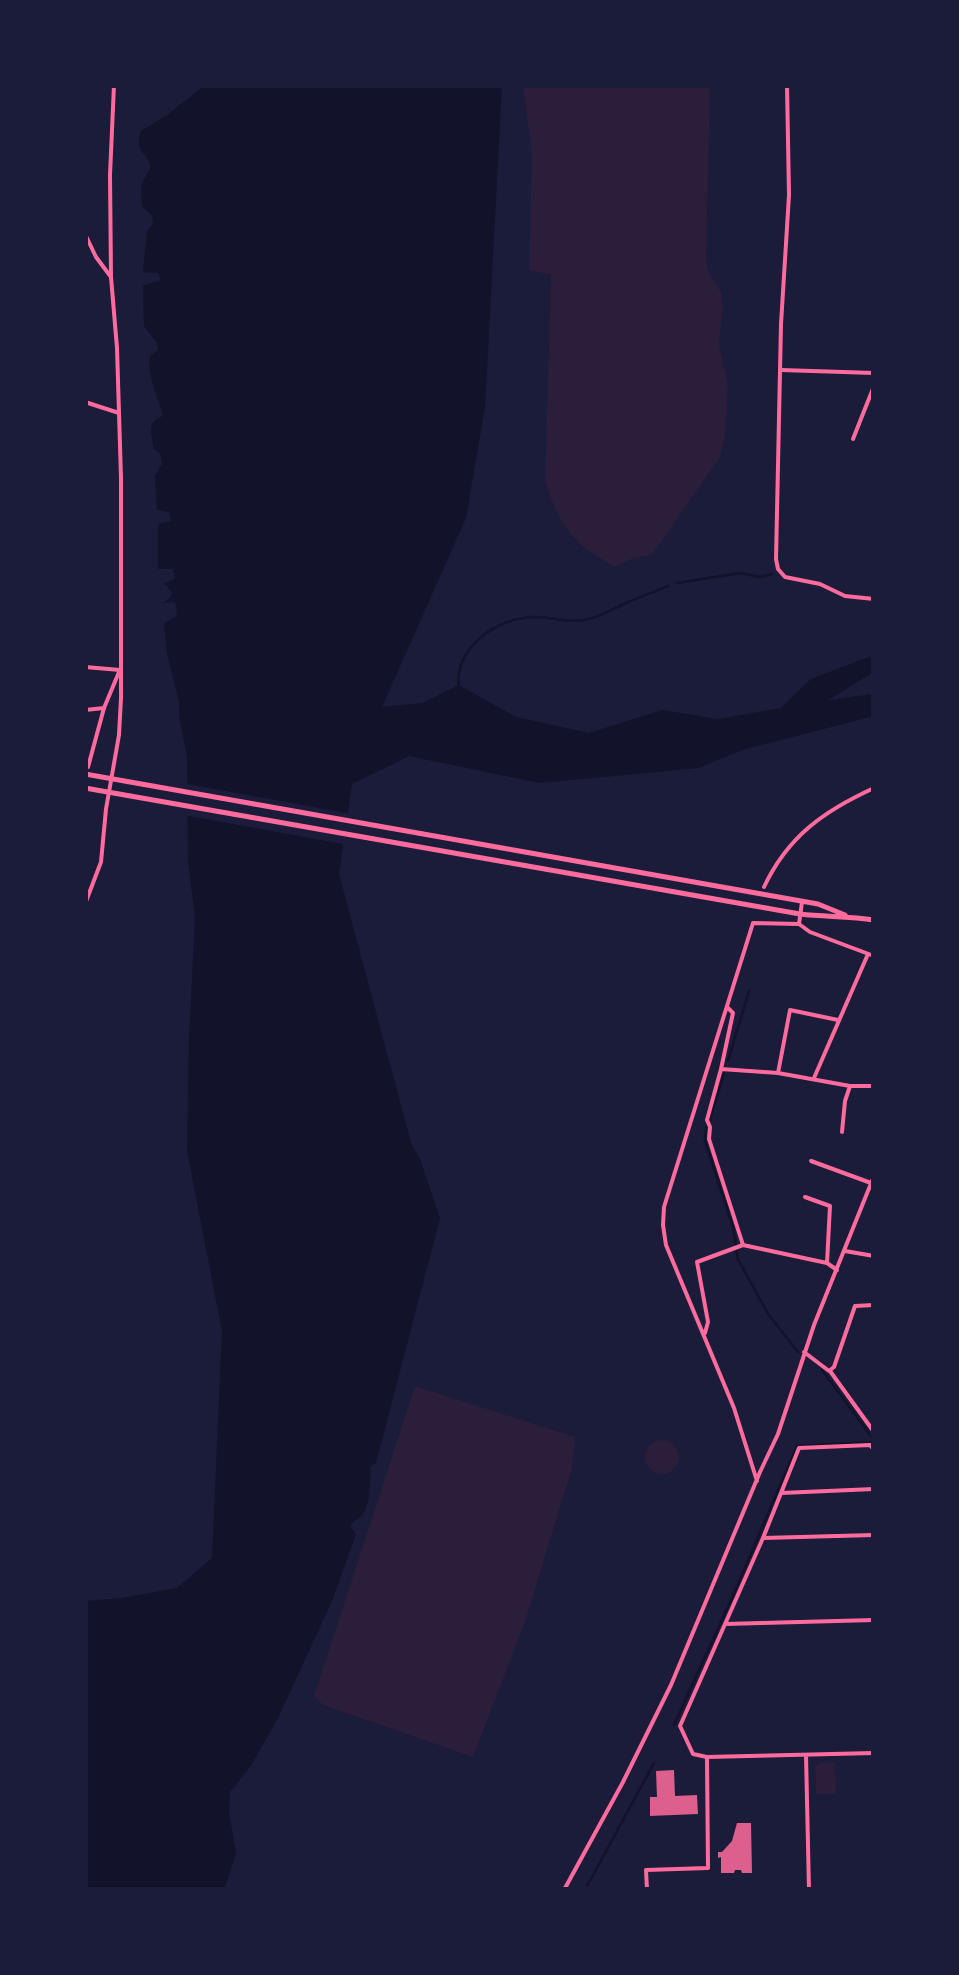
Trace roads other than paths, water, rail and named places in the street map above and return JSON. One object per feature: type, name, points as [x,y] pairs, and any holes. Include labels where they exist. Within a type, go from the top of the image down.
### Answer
[{"type":"highway","points":[[86,770],[112,778],[818,904],[848,916]]},
{"type":"highway","points":[[85,788],[800,914],[874,920]]},
{"type":"street","points":[[85,904],[101,862],[122,698],[123,550],[111,277],[114,85]]},
{"type":"street","points":[[787,85],[789,195],[781,324],[776,559],[778,569],[786,577],[820,584],[845,596],[874,599]]},
{"type":"street","points":[[85,234],[111,277]]},
{"type":"street","points":[[781,370],[874,372]]},
{"type":"street","points":[[853,439],[874,386]]},
{"type":"street","points":[[85,402],[119,412]]},
{"type":"street","points":[[866,409],[874,410]]},
{"type":"street","points":[[85,666],[120,670]]},
{"type":"street","points":[[86,770],[120,670]]},
{"type":"street","points":[[85,710],[104,708]]},
{"type":"street","points":[[764,887],[776,861],[809,826],[874,788]]},
{"type":"street","points":[[799,924],[802,902]]},
{"type":"street","points":[[756,1480],[734,1408],[675,1268],[663,1225],[670,1182],[753,923],[799,924],[871,955],[814,1078]]},
{"type":"street","points":[[727,1007],[732,1014],[722,1070],[707,1120],[739,1246]]},
{"type":"street","points":[[778,1073],[790,1010],[838,1020]]},
{"type":"street","points":[[722,1070],[874,1086]]},
{"type":"street","points":[[842,1132],[850,1086]]},
{"type":"street","points":[[811,1160],[871,1183]]},
{"type":"street","points":[[564,1890],[624,1782],[671,1685],[778,1434],[804,1352],[874,1176]]},
{"type":"street","points":[[805,1197],[830,1206],[827,1263]]},
{"type":"street","points":[[705,1333],[708,1322],[697,1262],[739,1246],[827,1263],[837,1270]]},
{"type":"street","points":[[844,1250],[874,1256]]},
{"type":"street","points":[[829,1370],[834,1367],[855,1306],[874,1304]]},
{"type":"street","points":[[804,1352],[829,1370],[874,1432]]},
{"type":"street","points":[[874,1450],[870,1445],[800,1448],[680,1726],[693,1754],[874,1754]]},
{"type":"street","points":[[781,1493],[874,1489]]},
{"type":"street","points":[[763,1538],[874,1535]]},
{"type":"street","points":[[725,1624],[874,1620]]},
{"type":"street","points":[[806,1754],[810,1890]]},
{"type":"street","points":[[647,1890],[646,1870],[708,1868],[707,1756]]},
{"type":"waterway","points":[[677,583],[740,573],[760,577],[772,574]]},
{"type":"waterway","points":[[459,688],[459,673],[470,648],[506,622],[542,617],[589,619],[668,586]]},
{"type":"waterway","points":[[728,1061],[749,991]]},
{"type":"waterway","points":[[724,1074],[705,1141],[733,1227],[738,1259],[768,1314],[798,1352]]},
{"type":"waterway","points":[[822,1370],[874,1440]]},
{"type":"waterway","points":[[674,1725],[797,1446],[874,1442]]},
{"type":"waterway","points":[[585,1890],[654,1763]]}]
